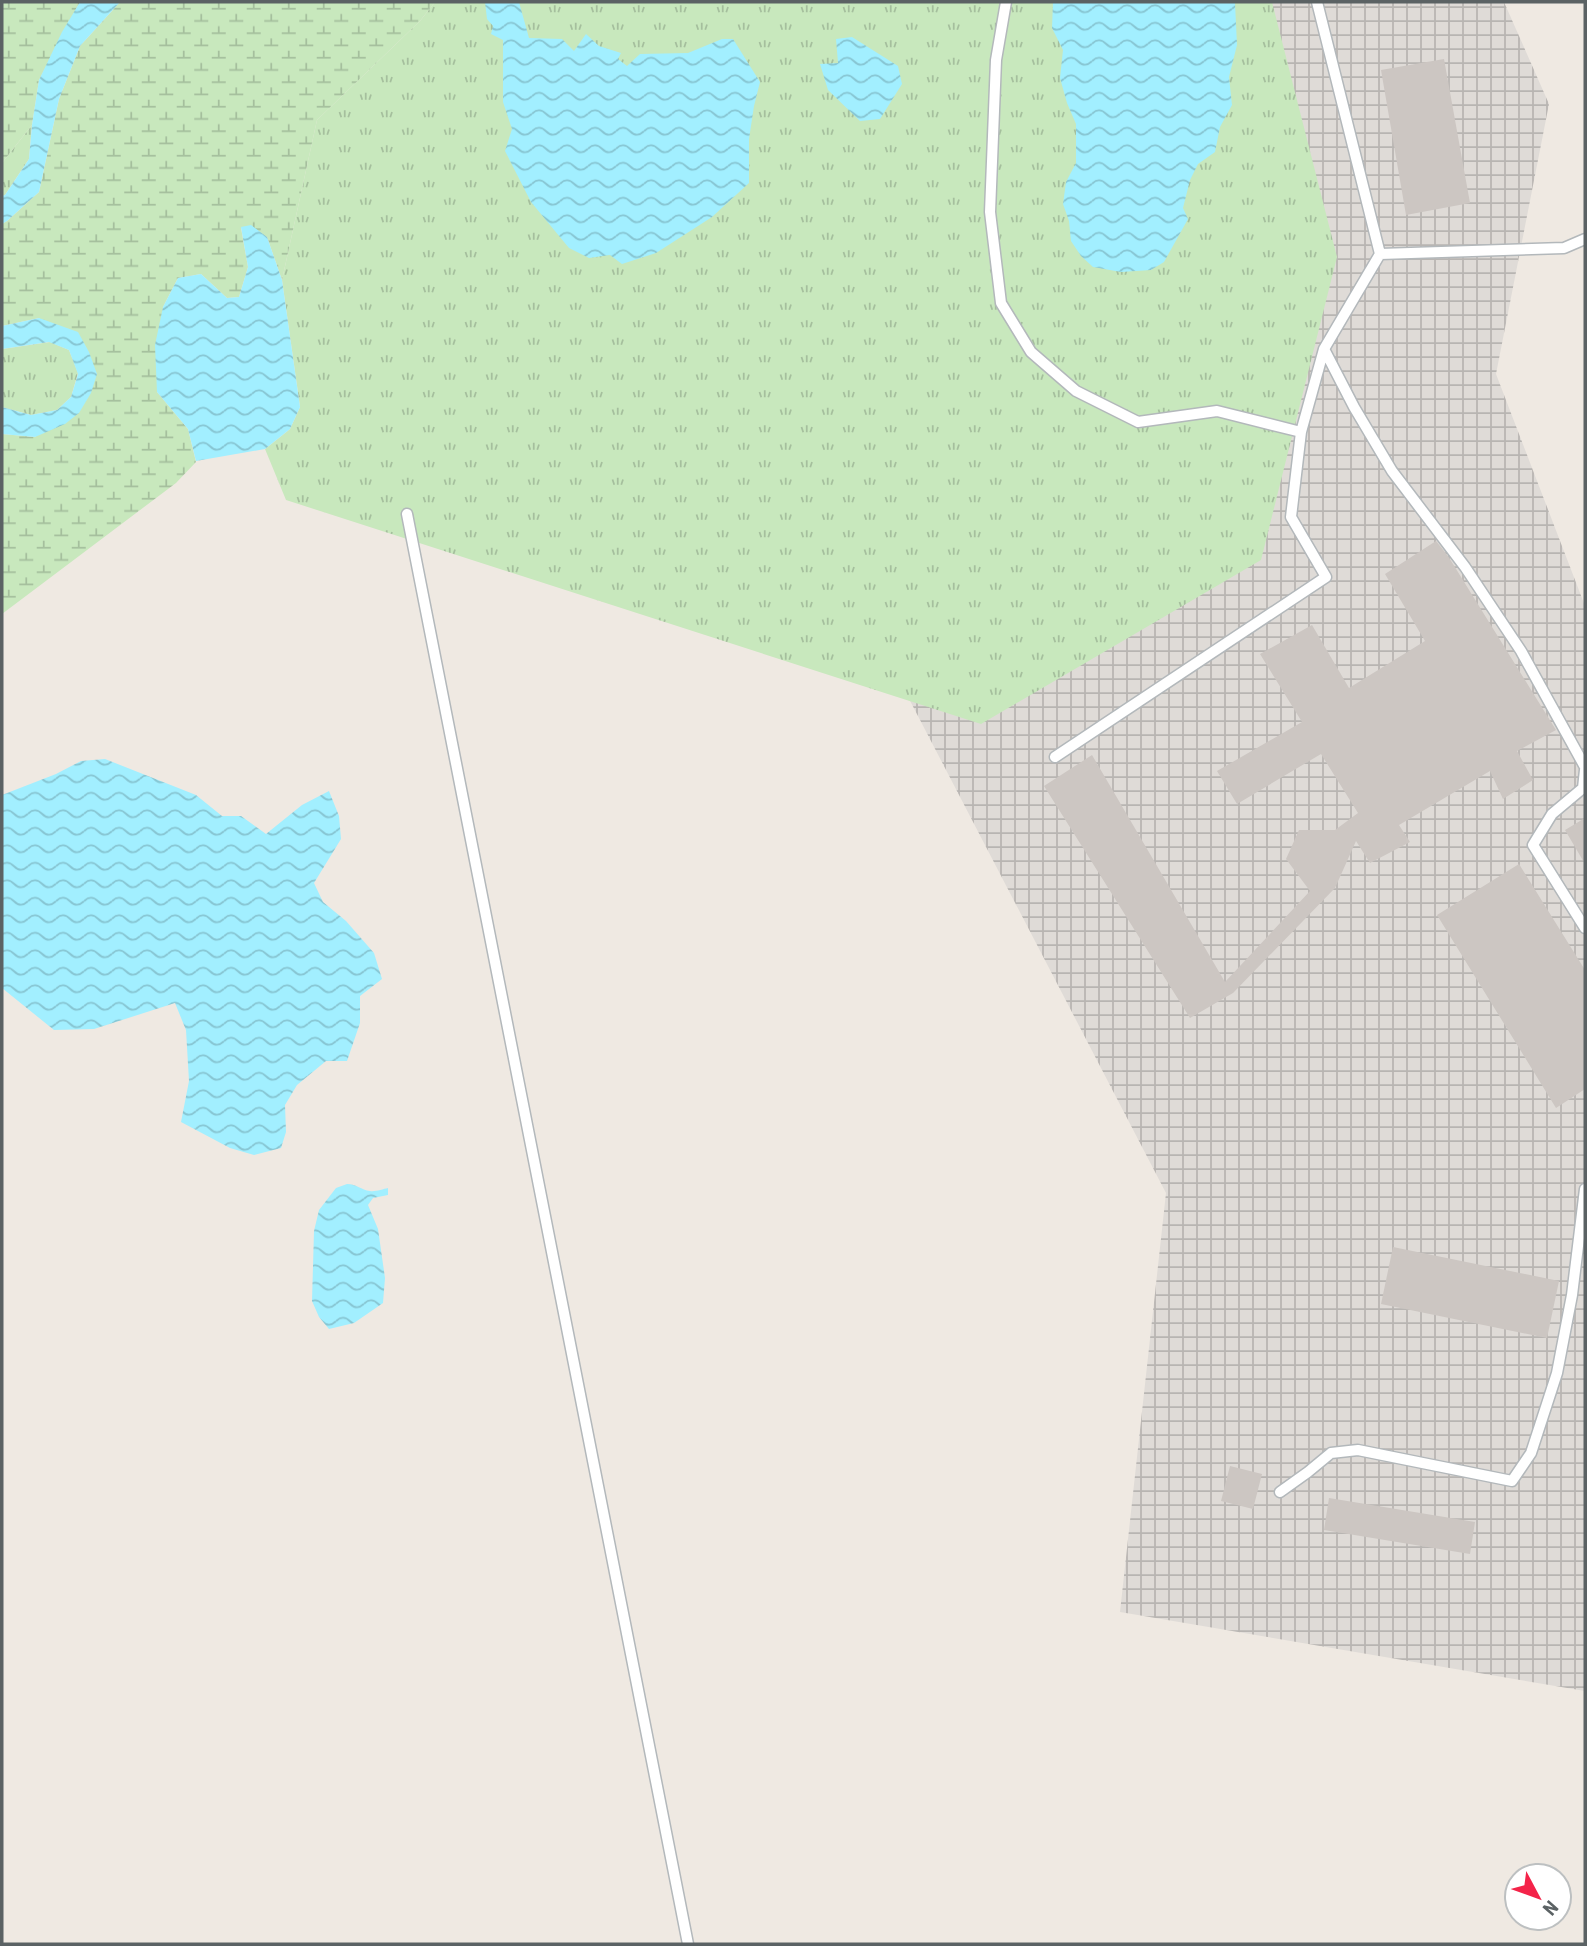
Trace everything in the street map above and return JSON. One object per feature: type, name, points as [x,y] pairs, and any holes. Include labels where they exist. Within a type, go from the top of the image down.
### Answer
[{"type":"lane","points":[[1006,2],[996,60],[990,212],[1001,303],[1031,352],[1076,391],[1138,422],[1217,411],[1301,432]]},
{"type":"lane","points":[[1055,757],[1326,577],[1291,517],[1301,432],[1324,349],[1380,254],[1317,2]]},
{"type":"lane","points":[[1380,254],[1564,248],[1585,239]]},
{"type":"lane","points":[[1324,349],[1392,471],[1465,567],[1521,651],[1585,768],[1583,788],[1552,814],[1533,845],[1585,928]]},
{"type":"lane","points":[[407,514],[688,1944]]},
{"type":"lane","points":[[1280,1492],[1331,1453],[1358,1450],[1512,1481],[1531,1453],[1557,1373],[1572,1295],[1585,1189]]},
{"type":"shaded area","points":[[622,2],[1504,2],[1549,104],[1496,374],[1585,606],[1585,1691],[1120,1612],[1166,1193],[789,468]]},
{"type":"green space","points":[[2,2],[80,2],[39,80],[32,125],[2,163]]},
{"type":"green space","points":[[120,2],[435,2],[420,21],[317,120],[282,280],[267,237],[241,228],[248,267],[239,297],[227,298],[201,274],[178,278],[163,307],[157,392],[188,429],[196,462],[176,483],[2,614],[2,434],[35,437],[97,374],[39,318],[2,326],[2,224],[39,192],[59,99],[80,46]]},
{"type":"green space","points":[[435,2],[1272,2],[1337,257],[1261,560],[981,724],[286,500],[265,449],[290,429],[300,407],[282,280],[317,120],[420,21]]},
{"type":"green space","points":[[32,125],[29,159],[2,196],[2,163]]},
{"type":"green space","points":[[50,342],[69,350],[78,373],[71,397],[57,410],[31,415],[2,407],[2,349]]},
{"type":"water","points":[[80,2],[120,2],[80,46],[59,99],[39,192],[2,224],[2,196],[29,159],[39,80]]},
{"type":"water","points":[[485,2],[519,2],[529,38],[562,39],[574,51],[586,34],[599,46],[621,53],[618,59],[627,66],[640,54],[688,53],[722,39],[733,39],[760,82],[749,139],[749,183],[712,217],[656,253],[622,264],[610,255],[589,258],[569,248],[531,202],[505,151],[512,129],[503,102],[503,40],[491,34],[493,26],[487,19]]},
{"type":"water","points":[[1053,2],[1235,3],[1237,45],[1229,77],[1232,105],[1220,127],[1215,152],[1198,164],[1190,180],[1183,208],[1188,219],[1164,262],[1151,270],[1121,272],[1093,267],[1071,241],[1069,221],[1063,204],[1066,182],[1076,163],[1076,124],[1060,78],[1063,50],[1052,28]]},
{"type":"water","points":[[852,37],[898,66],[902,84],[880,119],[860,121],[828,90],[820,64],[838,63],[836,39]]},
{"type":"water","points":[[251,225],[267,237],[282,280],[300,407],[290,429],[265,449],[196,461],[188,429],[157,392],[155,345],[163,307],[178,278],[201,274],[227,298],[239,297],[248,267],[241,227]]},
{"type":"water","points":[[39,318],[78,332],[97,374],[91,393],[79,413],[65,424],[35,437],[2,434],[2,407],[31,415],[57,410],[71,397],[78,374],[69,350],[49,342],[2,349],[2,326]]},
{"type":"water","points":[[105,759],[196,795],[222,816],[241,816],[266,834],[302,805],[329,791],[339,816],[341,839],[314,883],[323,902],[346,921],[374,953],[382,979],[360,996],[360,1023],[347,1061],[326,1061],[297,1085],[285,1105],[286,1132],[281,1148],[254,1155],[230,1148],[181,1122],[189,1081],[186,1030],[175,1003],[94,1029],[54,1030],[2,988],[2,795],[81,761]]},
{"type":"water","points":[[347,1184],[372,1191],[388,1188],[388,1195],[373,1198],[368,1205],[378,1229],[385,1278],[383,1303],[354,1323],[329,1329],[319,1317],[312,1301],[314,1231],[319,1210],[336,1188]]},
{"type":"building","points":[[1444,59],[1470,203],[1406,215],[1381,70]]},
{"type":"building","points":[[1436,541],[1556,730],[1517,751],[1533,780],[1503,799],[1490,771],[1399,825],[1410,842],[1370,863],[1356,841],[1335,888],[1233,993],[1190,1018],[1044,786],[1092,755],[1225,982],[1310,891],[1286,859],[1299,830],[1335,830],[1358,813],[1321,754],[1237,804],[1217,771],[1302,722],[1260,654],[1312,625],[1349,688],[1425,641],[1385,574]]},
{"type":"building","points":[[1585,818],[1585,864],[1565,830]]},
{"type":"building","points":[[1519,864],[1585,970],[1585,1089],[1556,1108],[1437,915]]},
{"type":"building","points":[[1393,1247],[1559,1281],[1547,1338],[1381,1304]]},
{"type":"building","points":[[1230,1466],[1262,1474],[1253,1509],[1221,1501]]},
{"type":"building","points":[[1329,1498],[1475,1522],[1470,1554],[1324,1530]]}]
